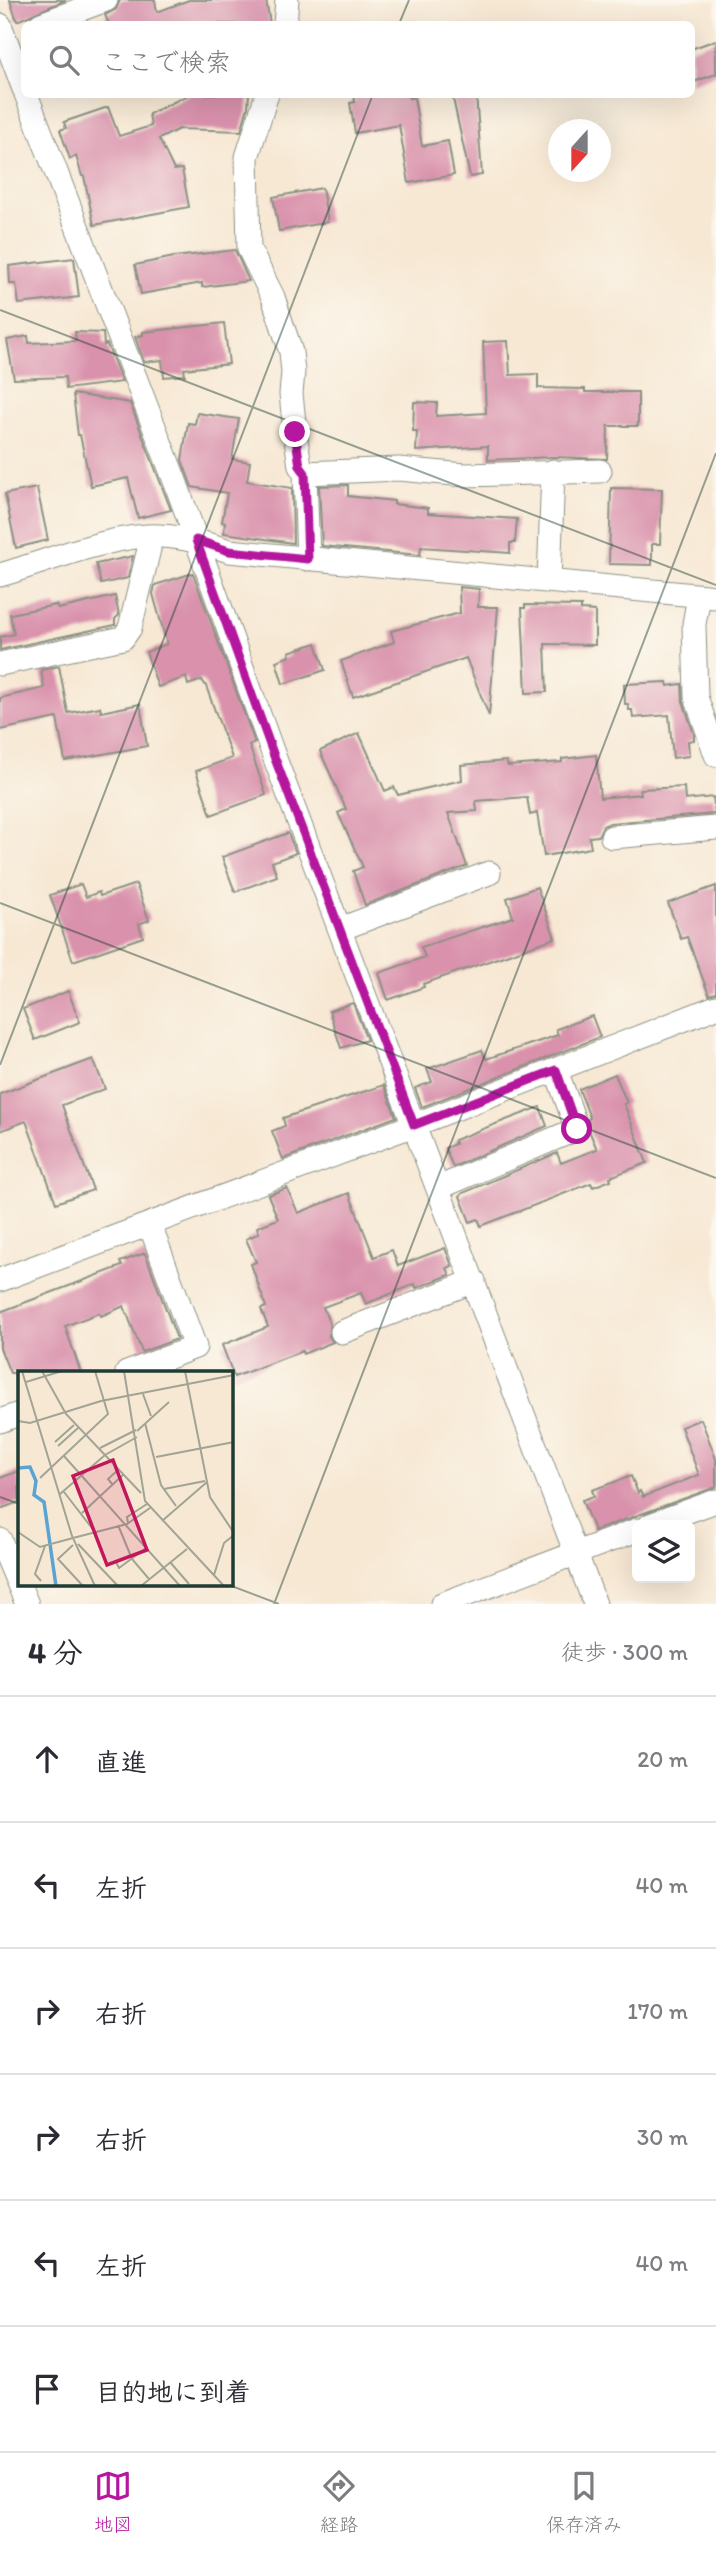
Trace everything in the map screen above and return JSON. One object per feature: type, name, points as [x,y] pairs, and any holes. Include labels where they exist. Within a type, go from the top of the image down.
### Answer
[{"type":"street","points":[[49,21],[106,0]]},
{"type":"street","points":[[285,21],[287,0]]},
{"type":"street","points":[[10,30],[21,76]]},
{"type":"street","points":[[28,98],[595,1604]]},
{"type":"street","points":[[266,98],[247,157],[248,249],[273,297],[291,352],[295,432],[300,466],[305,473],[308,559]]},
{"type":"street","points":[[305,473],[398,469],[465,475],[600,471]]},
{"type":"street","points":[[549,581],[553,471]]},
{"type":"street","points":[[0,664],[123,638],[130,628],[149,549],[148,537]]},
{"type":"street","points":[[0,575],[125,538],[148,537],[196,540],[229,551],[707,596],[694,624],[696,697],[716,755]]},
{"type":"street","points":[[612,837],[716,828]]},
{"type":"street","points":[[340,929],[489,873]]},
{"type":"street","points":[[0,1280],[414,1125],[716,1007]]},
{"type":"street","points":[[438,1188],[577,1129],[556,1070]]},
{"type":"street","points":[[132,1371],[195,1347],[150,1225]]},
{"type":"street","points":[[342,1332],[474,1281]]},
{"type":"street","points":[[0,1421],[18,1414]]},
{"type":"street","points":[[663,1520],[716,1500]]},
{"type":"street","points":[[442,1604],[632,1532]]},
{"type":"street","points":[[0,1540],[18,1583]]},
{"type":"street","points":[[20,1587],[27,1604]]},
{"type":"building","points":[[10,0],[66,0],[17,21]]},
{"type":"building","points":[[120,0],[155,0],[157,12],[189,0],[266,0],[270,21],[108,21],[105,15],[116,9]]},
{"type":"building","points":[[716,40],[716,74],[695,82],[695,48]]},
{"type":"building","points":[[182,98],[249,98],[241,131],[179,129],[159,139],[174,170],[182,169],[189,207],[94,225],[84,176],[76,156],[70,159],[60,130],[66,128],[64,122],[108,107],[119,136],[151,126],[149,114]]},
{"type":"building","points":[[354,98],[414,98],[422,146],[448,141],[454,175],[409,183],[399,125],[355,133],[350,103],[355,102]]},
{"type":"building","points":[[453,98],[476,98],[482,175],[470,177]]},
{"type":"building","points":[[322,188],[328,222],[279,231],[273,197]]},
{"type":"building","points":[[235,250],[249,281],[202,287],[202,283],[141,294],[135,265],[174,257]]},
{"type":"building","points":[[74,258],[79,297],[19,304],[16,284],[10,284],[9,266]]},
{"type":"building","points":[[224,323],[229,364],[184,369],[185,375],[164,377],[162,360],[144,362],[135,337],[143,335],[143,332]]},
{"type":"building","points":[[75,332],[103,333],[104,345],[107,344],[122,382],[66,389],[65,377],[14,379],[7,340],[28,336],[29,343],[76,341]]},
{"type":"building","points":[[508,341],[510,375],[538,374],[538,388],[585,389],[585,392],[638,392],[638,426],[608,426],[607,459],[553,457],[488,460],[488,446],[416,451],[417,431],[413,431],[414,402],[437,403],[436,416],[486,413],[483,342]]},
{"type":"building","points":[[73,394],[130,403],[171,510],[138,518],[128,478],[91,486],[78,435]]},
{"type":"building","points":[[197,413],[239,419],[232,459],[250,462],[247,481],[292,488],[293,543],[224,533],[225,523],[222,522],[227,493],[192,487],[182,460],[188,423],[195,424]]},
{"type":"building","points":[[348,485],[348,496],[428,508],[428,513],[517,519],[515,543],[510,543],[510,553],[421,547],[420,555],[322,546],[319,486]]},
{"type":"building","points":[[37,488],[48,540],[16,548],[5,494]]},
{"type":"building","points":[[611,488],[662,489],[660,544],[652,544],[652,565],[609,564]]},
{"type":"building","points":[[133,556],[128,578],[101,584],[96,564]]},
{"type":"building","points":[[193,573],[255,743],[249,745],[266,795],[211,815],[196,771],[232,758],[206,686],[202,680],[188,685],[186,677],[158,687],[146,652],[167,644],[153,594],[155,585]]},
{"type":"building","points":[[459,587],[479,589],[478,607],[498,607],[489,716],[466,658],[353,697],[341,661],[394,642],[391,631],[460,613]]},
{"type":"building","points":[[115,596],[119,615],[115,619],[115,625],[0,650],[0,637],[14,634],[10,614],[56,605],[58,609]]},
{"type":"building","points":[[525,605],[581,606],[581,610],[595,611],[595,645],[545,644],[547,692],[526,693],[522,608],[525,608]]},
{"type":"building","points":[[316,643],[325,670],[283,684],[276,661],[290,656],[289,652]]},
{"type":"building","points":[[59,666],[68,713],[100,707],[101,712],[140,704],[147,746],[65,761],[57,718],[0,730],[0,698],[44,688],[41,670]]},
{"type":"building","points":[[667,682],[668,686],[682,684],[683,701],[694,734],[694,740],[688,741],[689,756],[673,758],[669,715],[633,718],[632,710],[625,704],[624,684]]},
{"type":"building","points":[[359,733],[385,791],[394,787],[398,795],[462,780],[461,765],[506,761],[508,766],[562,762],[562,759],[596,755],[600,798],[641,794],[640,789],[684,787],[685,800],[713,797],[715,814],[610,823],[603,826],[598,836],[589,837],[591,848],[544,856],[537,813],[530,815],[527,797],[476,801],[477,811],[448,813],[467,866],[365,905],[353,871],[363,867],[338,813],[346,809],[320,751]]},
{"type":"building","points":[[288,833],[296,853],[272,862],[277,876],[235,892],[222,857]]},
{"type":"building","points":[[81,884],[86,897],[99,892],[100,896],[136,884],[149,920],[139,924],[143,937],[73,961],[50,895]]},
{"type":"building","points":[[716,886],[716,993],[709,995],[687,937],[681,939],[668,903]]},
{"type":"building","points":[[537,887],[555,938],[423,984],[424,987],[388,1000],[379,973],[425,957],[421,947],[513,917],[507,898]]},
{"type":"building","points":[[68,991],[80,1022],[35,1040],[23,1009]]},
{"type":"building","points":[[353,1003],[367,1040],[341,1048],[329,1011]]},
{"type":"building","points":[[592,1016],[600,1037],[422,1107],[415,1088],[432,1082],[427,1069],[482,1050],[486,1059],[558,1035],[556,1029]]},
{"type":"building","points":[[93,1059],[105,1089],[62,1105],[93,1190],[56,1203],[26,1121],[0,1131],[0,1094]]},
{"type":"building","points":[[615,1074],[647,1163],[610,1177],[611,1180],[593,1187],[591,1183],[481,1226],[478,1219],[470,1222],[460,1196],[463,1193],[557,1153],[561,1163],[597,1149],[590,1133],[590,1118],[579,1089]]},
{"type":"building","points":[[384,1085],[396,1117],[283,1159],[272,1131],[285,1126],[283,1118]]},
{"type":"building","points":[[540,1107],[547,1126],[453,1167],[445,1148],[455,1144],[454,1140]]},
{"type":"building","points":[[287,1188],[298,1213],[349,1193],[374,1257],[392,1250],[398,1266],[445,1248],[452,1266],[447,1268],[450,1275],[416,1288],[415,1284],[366,1304],[361,1293],[323,1307],[330,1325],[329,1336],[333,1342],[234,1377],[222,1345],[268,1327],[261,1309],[266,1307],[251,1264],[256,1262],[246,1239],[259,1233],[257,1227],[278,1219],[268,1195]]},
{"type":"building","points":[[145,1253],[177,1339],[142,1352],[124,1306],[65,1326],[80,1371],[10,1373],[0,1348],[0,1312],[122,1266],[120,1262]]},
{"type":"building","points":[[701,1419],[716,1459],[716,1487],[594,1531],[582,1500],[594,1496],[592,1490],[631,1476],[638,1493],[640,1491],[643,1497],[699,1475],[681,1427]]},
{"type":"building","points":[[18,1471],[18,1502],[0,1509],[0,1478]]},
{"type":"route","points":[[295,432],[300,466],[305,473],[308,559],[229,551],[196,540],[274,756],[414,1125],[556,1070],[577,1129]]}]
